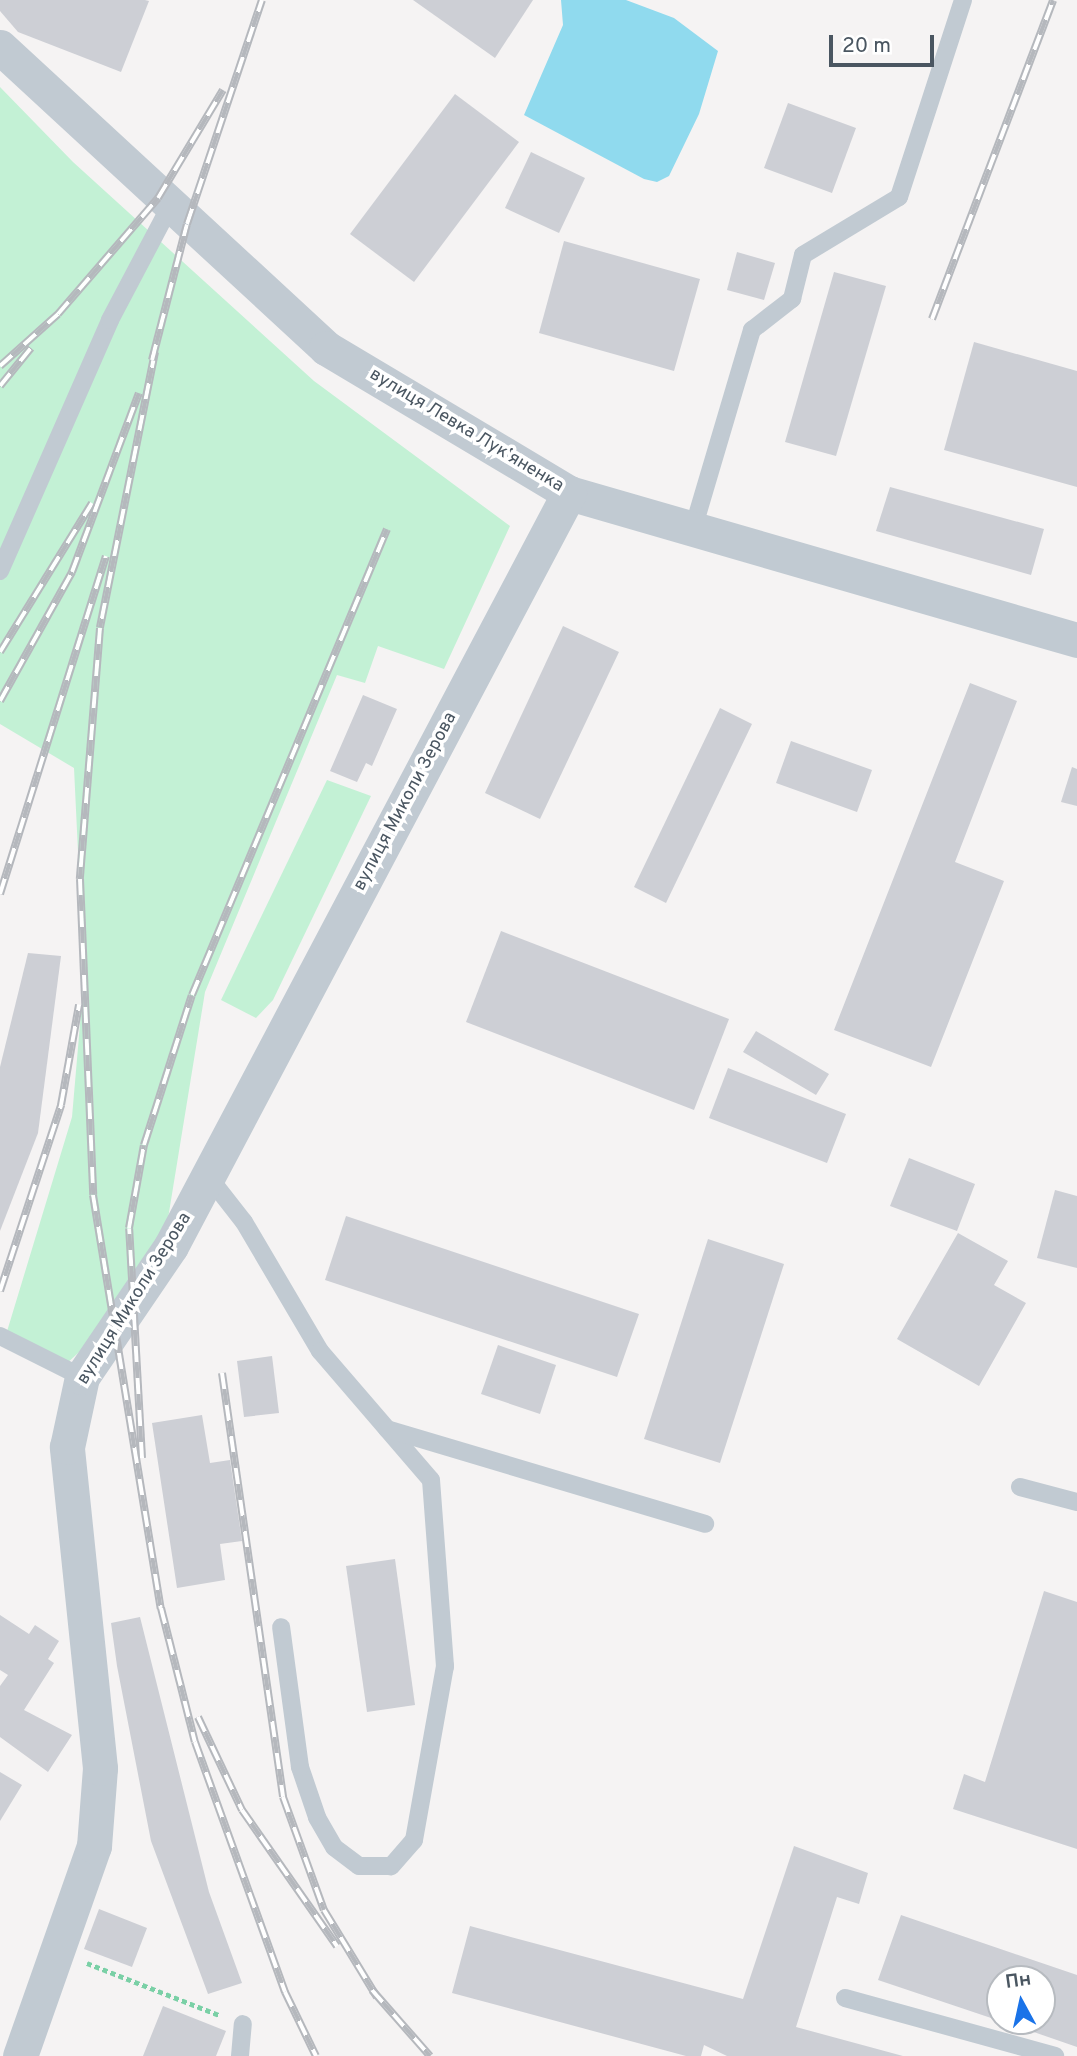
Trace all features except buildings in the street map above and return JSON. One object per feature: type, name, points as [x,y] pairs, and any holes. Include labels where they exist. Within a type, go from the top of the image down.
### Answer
[{"type":"street","name":"вулиця Левка Лукʼяненка","points":[[0,47],[169,208],[326,348],[569,493],[1077,640]]},
{"type":"street","name":"вулиця Миколи Зерова","points":[[20,2056],[94,1846],[100,1768],[67,1447],[82,1377],[171,1246],[569,493]]},
{"type":"lane","points":[[693,529],[752,330],[792,299],[803,255],[899,197],[964,0]]},
{"type":"lane","points":[[0,571],[110,320],[169,208]]},
{"type":"lane","points":[[208,1176],[244,1222],[320,1351],[432,1480],[445,1666],[414,1840],[391,1866],[359,1866],[334,1847],[317,1817],[300,1767],[281,1627]]},
{"type":"lane","points":[[0,1336],[82,1377]]},
{"type":"lane","points":[[387,1429],[705,1524]]},
{"type":"lane","points":[[1020,1487],[1077,1502]]},
{"type":"lane","points":[[845,1998],[1055,2056]]},
{"type":"lane","points":[[240,2056],[243,2024]]},
{"type":"path","points":[[57,1951],[243,2024]]},
{"type":"green space","points":[[0,87],[73,162],[314,381],[510,526],[444,669],[378,646],[365,683],[337,675],[205,992],[164,1243],[101,1332],[65,1365],[5,1338],[72,1117],[84,978],[74,768],[0,724]]},
{"type":"green space","points":[[327,780],[371,796],[273,1000],[256,1018],[221,1000]]},
{"type":"water","points":[[561,0],[626,0],[674,18],[718,51],[699,114],[669,176],[657,182],[644,179],[524,115],[563,25]]},
{"type":"railway","points":[[152,360],[187,224],[262,0]]},
{"type":"railway","points":[[932,319],[1053,0]]},
{"type":"railway","points":[[0,366],[58,314],[158,198],[223,90]]},
{"type":"railway","points":[[0,386],[31,348]]},
{"type":"railway","points":[[155,352],[100,628],[80,879],[93,1195],[161,1608],[195,1742],[285,1992],[316,2056]]},
{"type":"railway","points":[[0,701],[72,572],[139,393]]},
{"type":"railway","points":[[0,652],[92,503]]},
{"type":"railway","points":[[142,1458],[129,1228],[144,1145],[192,995],[387,529]]},
{"type":"railway","points":[[0,894],[106,556]]},
{"type":"railway","points":[[0,1291],[61,1105],[79,1005]]},
{"type":"railway","points":[[222,1373],[283,1797],[324,1910],[377,1997]]},
{"type":"railway","points":[[198,1717],[242,1810],[337,1946]]},
{"type":"railway","points":[[372,1990],[430,2056]]}]
